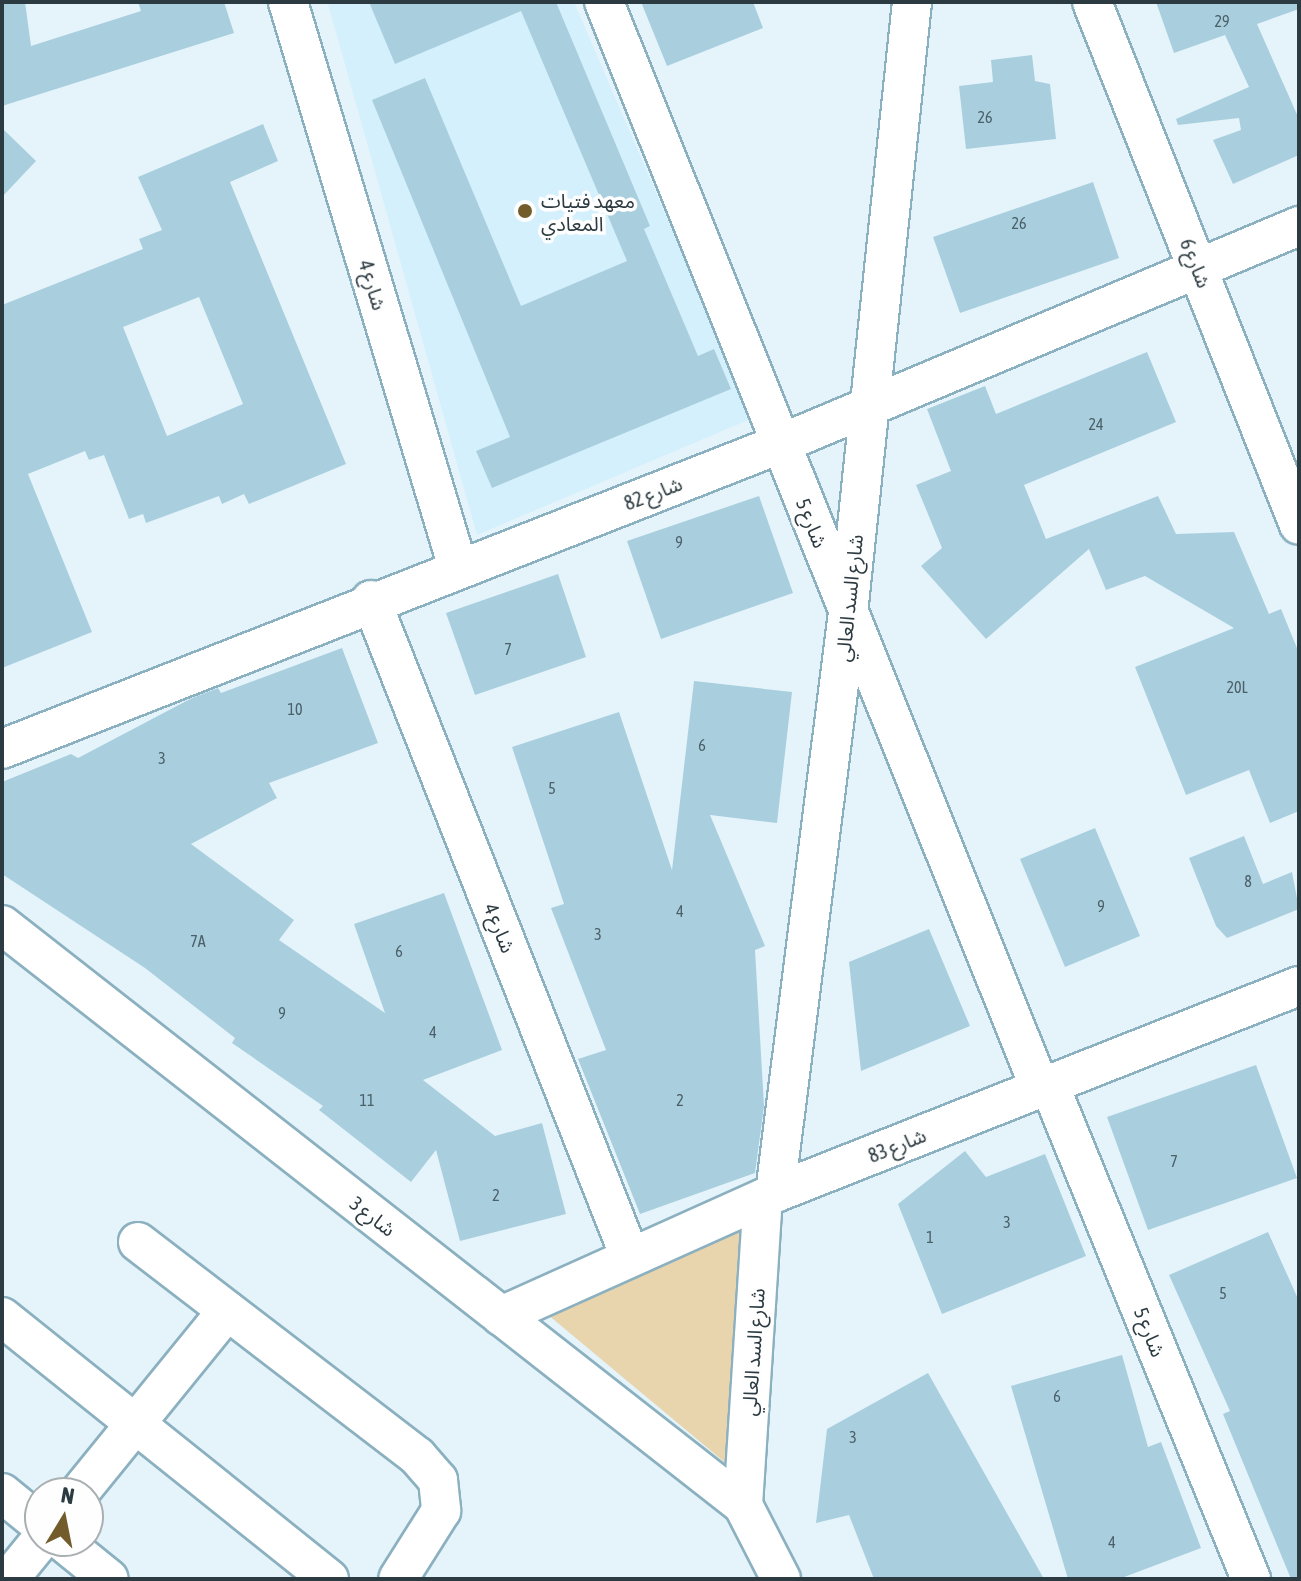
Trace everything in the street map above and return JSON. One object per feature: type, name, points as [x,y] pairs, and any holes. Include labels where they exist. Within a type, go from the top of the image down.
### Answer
[{"type":"street","name":"شارع 4","points":[[288,2],[458,568]]},
{"type":"street","name":"شارع 5","points":[[604,2],[848,613],[1251,1579]]},
{"type":"street","name":"شارع السد العالي","points":[[743,1505],[769,1196],[848,613],[912,2]]},
{"type":"street","name":"شارع 6","points":[[1092,2],[1299,525]]},
{"type":"street","name":"شارع 82","points":[[2,749],[371,600],[780,444],[1196,266],[1299,226]]},
{"type":"street","name":"شارع 4","points":[[371,600],[630,1257]]},
{"type":"street","name":"شارع 3","points":[[2,925],[743,1505]]},
{"type":"street","name":"شارع 83","points":[[501,1316],[769,1196],[1299,986]]},
{"type":"street","points":[[138,1242],[417,1456],[438,1480],[441,1511],[398,1579]]},
{"type":"street","points":[[92,1477],[227,1311]]},
{"type":"street","points":[[2,1317],[329,1579]]},
{"type":"street","points":[[2,1493],[24,1511]]},
{"type":"street","points":[[743,1505],[781,1579]]},
{"type":"street","points":[[9,1579],[27,1557]]},
{"type":"street","points":[[82,1557],[109,1579]]},
{"type":"shaded area","name":"معهد فتيات المعادي","points":[[574,2],[753,418],[477,535],[328,4]]},
{"type":"shaded area","points":[[742,1228],[728,1465],[547,1314]]},
{"type":"building","points":[[2,2],[25,2],[31,46],[141,11],[138,2],[224,2],[234,33],[2,106]]},
{"type":"building","points":[[369,2],[556,2],[650,226],[644,229],[698,356],[714,349],[731,389],[492,488],[476,451],[510,437],[372,100],[425,78],[521,306],[627,261],[521,11],[395,64]]},
{"type":"building","points":[[641,2],[753,2],[763,28],[667,66]]},
{"type":"building","points":[[1156,2],[1299,2],[1299,9],[1257,24],[1299,119],[1299,155],[1233,184],[1213,140],[1241,130],[1239,118],[1178,125],[1176,119],[1249,87],[1225,35],[1174,53]]},
{"type":"building","points":[[1032,55],[1035,81],[1050,84],[1056,139],[966,149],[959,86],[993,82],[991,60]]},
{"type":"building","points":[[263,124],[278,161],[230,182],[346,464],[249,504],[244,494],[222,504],[219,496],[146,523],[143,514],[129,519],[104,455],[89,460],[85,451],[28,474],[92,632],[2,668],[2,305],[143,249],[139,239],[162,230],[138,177]],"holes":[[[199,297],[243,404],[167,436],[123,327]]]},
{"type":"building","points":[[2,128],[36,161],[2,197]]},
{"type":"building","points":[[1093,182],[1119,258],[960,313],[933,237]]},
{"type":"building","points":[[1147,352],[1176,422],[1024,485],[1046,539],[1158,496],[1176,534],[1234,532],[1269,614],[1281,609],[1299,653],[1299,811],[1270,823],[1249,770],[1186,795],[1135,667],[1234,628],[1145,576],[1106,590],[1089,549],[986,639],[921,566],[942,548],[916,485],[951,471],[927,409],[985,386],[996,414]]},
{"type":"building","points":[[759,496],[793,593],[661,639],[627,541]]},
{"type":"building","points":[[558,574],[586,657],[475,695],[446,613]]},
{"type":"building","points":[[342,648],[378,743],[269,783],[277,798],[191,844],[294,920],[279,940],[385,1013],[354,924],[444,893],[502,1050],[423,1080],[495,1136],[542,1123],[566,1214],[460,1241],[436,1150],[411,1182],[319,1110],[323,1106],[232,1043],[235,1038],[145,968],[2,874],[2,782],[71,754],[78,758],[192,698],[218,688],[221,693]]},
{"type":"building","points":[[694,681],[792,692],[777,823],[710,815],[765,946],[755,950],[764,1106],[755,1173],[640,1214],[578,1059],[606,1050],[551,908],[564,904],[512,747],[619,712],[672,870]]},
{"type":"building","points":[[1095,828],[1140,936],[1065,967],[1020,859]]},
{"type":"building","points":[[1244,836],[1263,884],[1292,872],[1299,909],[1227,938],[1216,926],[1189,858]]},
{"type":"building","points":[[929,929],[970,1026],[861,1071],[849,962]]},
{"type":"building","points":[[1256,1065],[1297,1178],[1148,1230],[1107,1117]]},
{"type":"building","points":[[965,1151],[986,1177],[1045,1154],[1086,1256],[942,1314],[898,1204]]},
{"type":"building","points":[[1268,1232],[1299,1301],[1299,1579],[1291,1579],[1223,1414],[1230,1411],[1169,1275]]},
{"type":"building","points":[[1122,1355],[1148,1447],[1161,1442],[1201,1548],[1119,1579],[1068,1579],[1011,1386]]},
{"type":"building","points":[[928,1373],[1044,1579],[874,1579],[849,1515],[816,1523],[827,1429]]},
{"type":"place","name":"معهد فتيات المعادي","points":[[525,211]]}]
